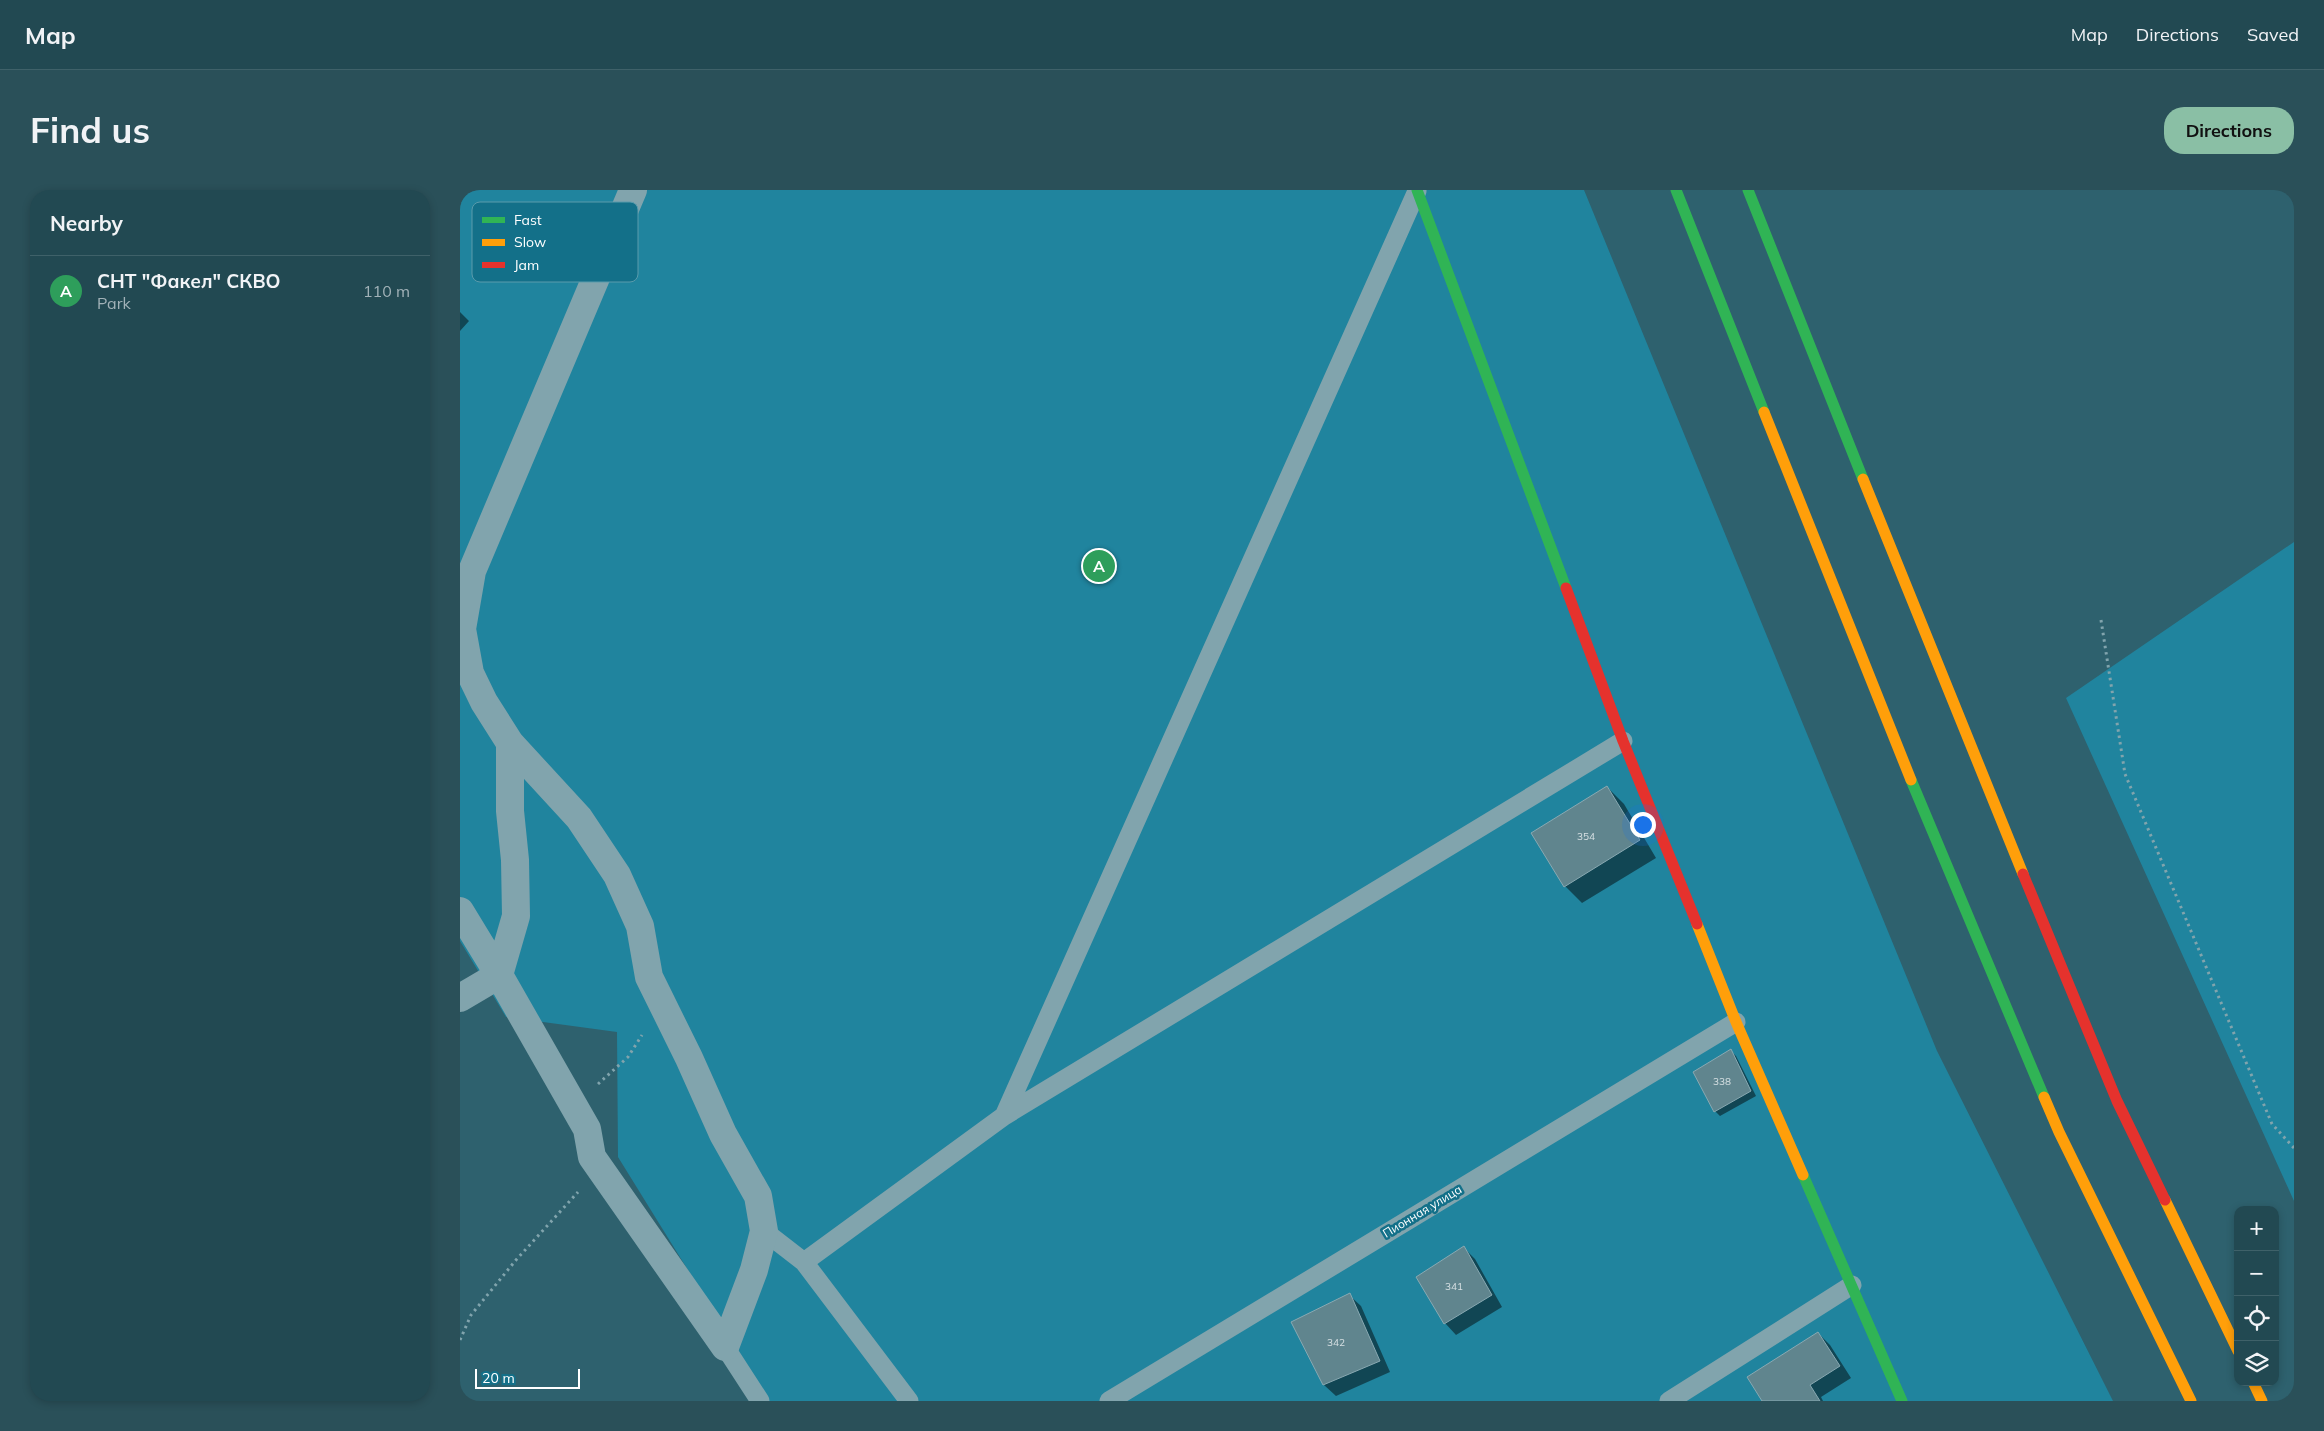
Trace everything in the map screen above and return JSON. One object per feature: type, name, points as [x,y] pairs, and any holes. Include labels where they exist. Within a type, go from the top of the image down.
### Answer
[{"type":"main road","points":[[1417,190],[1624,741],[1736,1022],[1902,1401]]},
{"type":"main road","points":[[1676,190],[1897,745],[2059,1132],[2191,1401]]},
{"type":"main road","points":[[1748,190],[1956,713],[2117,1101],[2234,1343]]},
{"type":"main road","points":[[2255,1386],[2262,1401]]},
{"type":"street","points":[[628,202],[633,190]]},
{"type":"street","points":[[594,282],[472,571],[462,629],[470,672],[484,702],[510,743],[579,818],[617,876],[640,926],[649,977],[723,1134],[758,1196],[764,1231],[754,1270],[724,1348]]},
{"type":"street","points":[[460,998],[499,975],[516,916],[515,860],[510,811],[510,743]]},
{"type":"street","points":[[460,912],[499,975],[587,1130],[592,1157],[724,1348]]},
{"type":"lane","points":[[1004,1116],[1417,190]]},
{"type":"lane","points":[[804,1262],[1004,1116],[1624,741]]},
{"type":"lane","name":"Пионная улица","points":[[1109,1401],[1736,1022]]},
{"type":"lane","points":[[764,1231],[804,1262],[909,1401]]},
{"type":"lane","points":[[1668,1401],[1852,1285]]},
{"type":"lane","points":[[724,1348],[760,1401]]},
{"type":"path","points":[[2101,620],[2125,774],[2272,1124],[2294,1148]]},
{"type":"path","points":[[574,1106],[628,1056],[662,1003]]},
{"type":"path","points":[[460,1340],[471,1315],[516,1260],[600,1168]]},
{"type":"shaded area","points":[[460,190],[1584,190],[1937,1051],[2113,1401],[769,1401],[618,1157],[617,1032],[506,1017],[460,941]]},
{"type":"shaded area","points":[[2294,542],[2294,1201],[2066,698]]},
{"type":"building","points":[[1607,786],[1640,840],[1564,887],[1531,833]]},
{"type":"building","points":[[1731,1049],[1751,1091],[1714,1112],[1693,1072]]},
{"type":"building","points":[[1464,1246],[1492,1295],[1444,1324],[1416,1277]]},
{"type":"building","points":[[1350,1293],[1380,1361],[1323,1385],[1291,1322]]},
{"type":"building","points":[[1818,1332],[1840,1366],[1810,1385],[1820,1401],[1762,1401],[1747,1377]]},
{"type":"traffic: fast","points":[[1417,190],[1566,588]]},
{"type":"traffic: fast","points":[[1676,190],[1764,412]]},
{"type":"traffic: fast","points":[[1748,190],[1863,479]]},
{"type":"traffic: fast","points":[[1911,780],[2044,1097]]},
{"type":"traffic: fast","points":[[1803,1175],[1902,1401]]},
{"type":"traffic: slow","points":[[1764,412],[1911,780]]},
{"type":"traffic: slow","points":[[1863,479],[2023,874]]},
{"type":"traffic: slow","points":[[1697,924],[1736,1022],[1803,1175]]},
{"type":"traffic: slow","points":[[2044,1097],[2059,1132],[2191,1401]]},
{"type":"traffic: slow","points":[[2165,1200],[2234,1343]]},
{"type":"traffic: slow","points":[[2255,1386],[2262,1401]]},
{"type":"traffic: jam","points":[[1566,588],[1623,741],[1697,924]]},
{"type":"traffic: jam","points":[[2023,874],[2117,1101],[2165,1200]]},
{"type":"place","name":"СНТ \"Факел\" СКВО","points":[[1099,566]]}]
